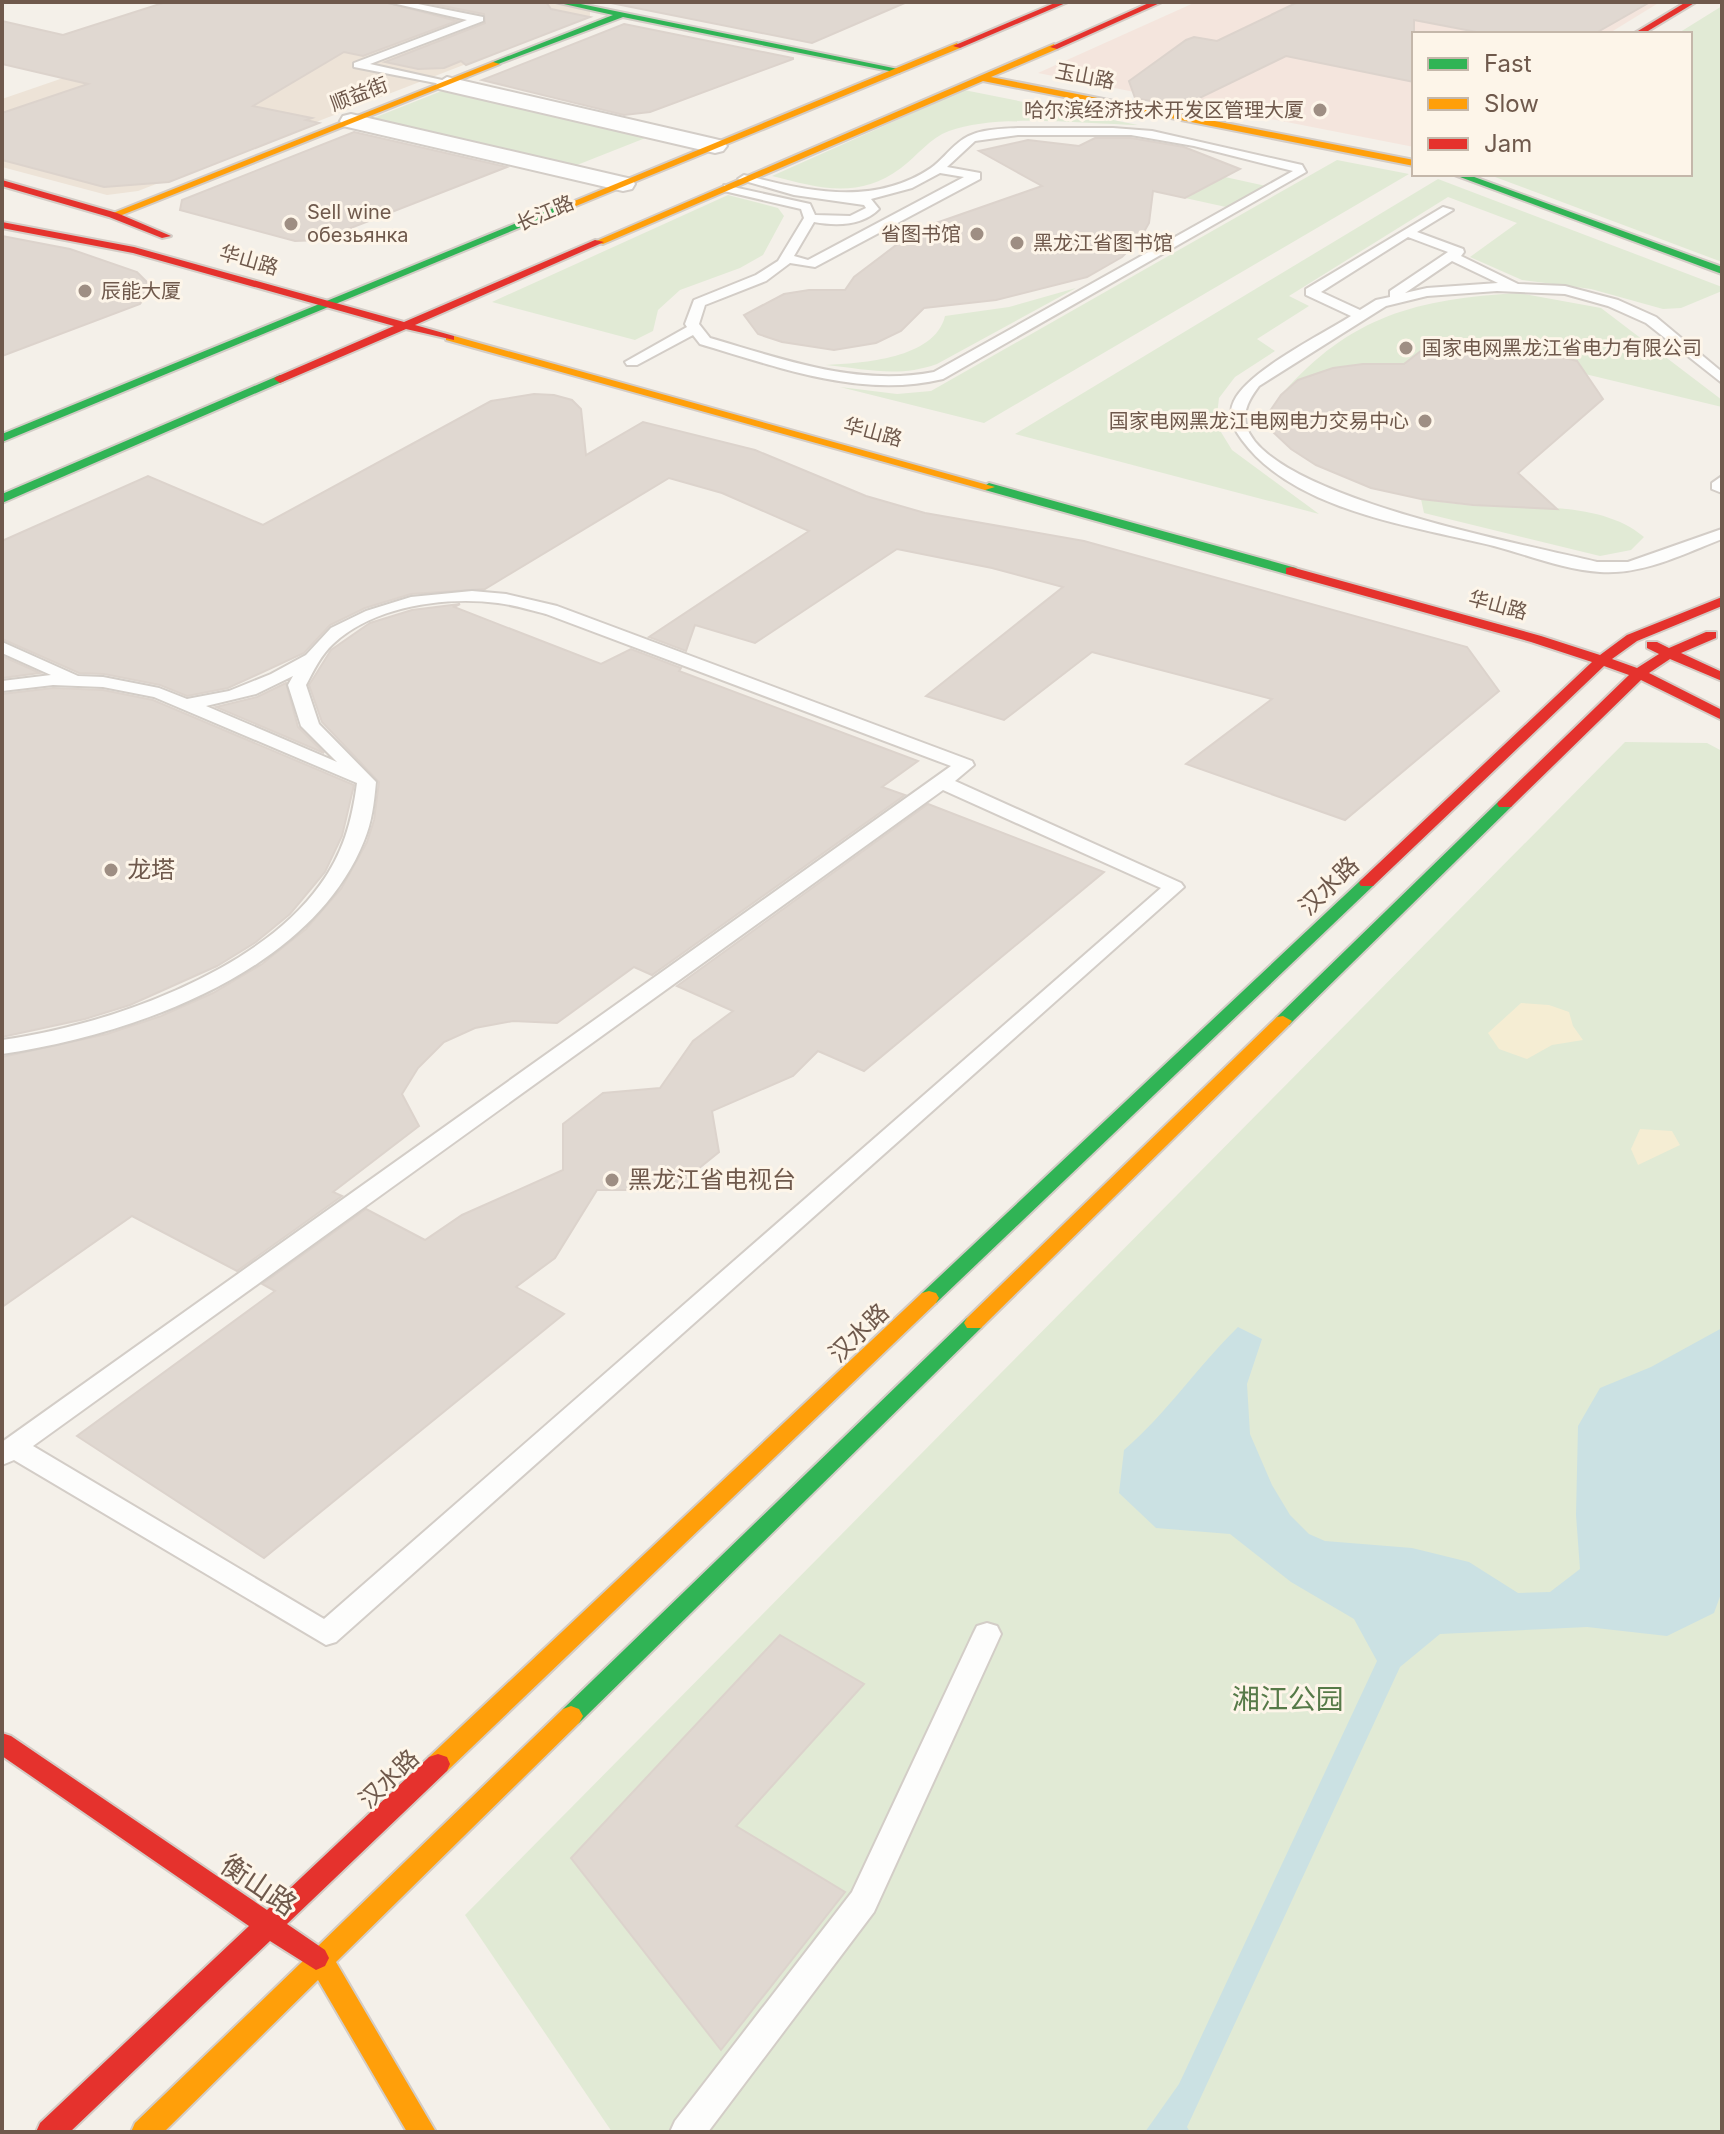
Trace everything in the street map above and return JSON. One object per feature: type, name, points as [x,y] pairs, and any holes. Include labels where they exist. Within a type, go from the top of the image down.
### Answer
[{"type":"main road","points":[[561,2],[899,70]]},
{"type":"main road","points":[[934,35],[1017,2]]},
{"type":"main road","points":[[2,499],[1158,2]]},
{"type":"main road","points":[[1641,32],[1698,6]]},
{"type":"main road","points":[[1668,32],[1698,6]]},
{"type":"main road","name":"长江路","points":[[2,438],[623,184],[711,136],[1070,8]]},
{"type":"main road","name":"长江路","points":[[738,156],[1070,8]]},
{"type":"main road","name":"顺益街","points":[[113,215],[622,15]]},
{"type":"main road","points":[[836,74],[893,52]]},
{"type":"main road","name":"玉山路","points":[[982,78],[1412,163]]},
{"type":"main road","points":[[650,147],[677,136]]},
{"type":"main road","points":[[554,185],[609,163]]},
{"type":"main road","points":[[1462,176],[1722,271]]},
{"type":"main road","points":[[2,183],[113,215],[177,240],[2,200]]},
{"type":"main road","points":[[2,212],[134,250]]},
{"type":"main road","name":"华山路","points":[[2,225],[134,250],[1536,639],[1639,673],[1722,716]]},
{"type":"main road","points":[[341,282],[400,301],[470,318]]},
{"type":"main road","points":[[261,306],[316,284]]},
{"type":"main road","points":[[334,326],[400,301]]},
{"type":"main road","points":[[624,360],[662,370]]},
{"type":"main road","name":"汉水路","points":[[50,2132],[1601,661],[1632,638],[1722,601]]},
{"type":"main road","points":[[1601,630],[1671,652],[1722,677]]},
{"type":"main road","points":[[145,2132],[1639,673],[1671,652],[1722,630]]},
{"type":"main road","name":"衡山路","points":[[2,1743],[322,1962],[422,2132]]},
{"type":"street","points":[[447,84],[677,136],[711,136]]},
{"type":"street","points":[[351,121],[623,184]]},
{"type":"lane","points":[[393,2],[479,19],[358,65],[447,84]]},
{"type":"lane","points":[[736,184],[828,198],[873,196],[911,185],[946,166],[956,148],[975,137],[1009,132],[1129,132],[1165,137],[1298,168],[1300,172],[938,376],[916,382],[831,376],[705,341],[692,324],[699,303],[761,278],[786,258],[812,202],[828,198]]},
{"type":"lane","points":[[786,258],[810,264],[976,176],[940,169]]},
{"type":"lane","points":[[736,184],[808,213],[846,220],[866,216],[873,209],[869,202],[852,197]]},
{"type":"lane","points":[[1361,316],[1311,292],[1447,210]]},
{"type":"lane","points":[[1407,232],[1458,252],[1254,383],[1240,403],[1239,426],[1256,449],[1294,480],[1335,498],[1391,516],[1597,567],[1630,567],[1722,534]]},
{"type":"lane","points":[[1451,256],[1520,288]]},
{"type":"lane","points":[[1381,303],[1427,292],[1520,288],[1565,290],[1613,303],[1651,320],[1722,379]]},
{"type":"lane","points":[[624,360],[695,328]]},
{"type":"lane","points":[[1722,481],[1717,486],[1722,488]]},
{"type":"lane","points":[[186,704],[233,698],[278,680],[314,654],[337,632],[384,611],[431,599],[492,597],[551,610],[965,765],[7,1451],[326,1634],[1174,887],[942,782]]},
{"type":"lane","points":[[2,647],[80,681]]},
{"type":"lane","points":[[314,654],[297,685],[310,726],[367,782]]},
{"type":"lane","points":[[2,686],[53,680],[80,681],[159,693],[367,782]]},
{"type":"lane","points":[[2,1047],[117,1023],[197,988],[261,950],[315,905],[339,869],[362,820],[367,782]]},
{"type":"lane","points":[[687,2132],[863,1902],[987,1634]]},
{"type":"shaded area","points":[[284,2],[544,2],[590,11],[590,16],[138,191],[107,195],[2,167],[2,99]]},
{"type":"shaded area","name":"哈尔滨经济技术开发区管理大厦","points":[[1196,2],[1660,2],[1611,32],[1412,32],[1412,147],[1038,73]]},
{"type":"shaded area","points":[[1238,1327],[1262,1339],[1247,1384],[1250,1434],[1272,1485],[1290,1515],[1309,1534],[1325,1541],[1412,1548],[1469,1562],[1518,1593],[1550,1592],[1580,1569],[1576,1515],[1578,1426],[1600,1388],[1651,1367],[1722,1328],[1722,1591],[1714,1613],[1667,1636],[1587,1627],[1440,1634],[1400,1667],[1187,2127],[1190,2132],[1145,2132],[1179,2084],[1377,1661],[1354,1619],[1291,1582],[1230,1534],[1156,1528],[1119,1493],[1124,1450]]},
{"type":"green space","points":[[1722,6],[1722,262],[1492,176],[1692,176],[1692,32],[1680,32]]},
{"type":"green space","points":[[444,90],[653,135],[577,165],[371,119]]},
{"type":"green space","points":[[964,90],[1138,125],[991,122],[942,134],[885,178],[854,188],[822,187],[772,176]]},
{"type":"green space","points":[[1337,160],[1409,174],[984,423],[840,387],[897,394],[931,391]]},
{"type":"green space","points":[[1225,177],[1266,186],[1226,207],[1185,198]]},
{"type":"green space","points":[[1438,179],[1722,287],[1722,291],[1681,308],[1663,309],[1591,289],[1522,280],[1470,257],[1517,223],[1448,197],[1289,296],[1309,306],[1257,339],[1275,351],[1235,377],[1219,398],[1216,424],[1232,450],[1319,514],[1015,434]]},
{"type":"green space","points":[[728,195],[778,208],[784,216],[763,255],[740,268],[680,290],[658,310],[653,331],[635,340],[492,302]]},
{"type":"green space","points":[[1076,288],[937,364],[895,372],[826,365],[877,360],[912,350],[927,342],[945,316],[1009,307]]},
{"type":"green space","points":[[1519,293],[1601,308],[1722,400],[1722,407],[1585,374],[1577,361],[1502,343],[1426,347],[1404,364],[1333,368],[1298,380],[1281,395],[1333,346],[1388,316],[1449,300]]},
{"type":"green space","points":[[1421,499],[1475,506],[1546,507],[1588,512],[1627,526],[1644,537],[1631,550],[1600,556],[1424,513]]},
{"type":"green space","name":"湘江公园","points":[[1625,742],[1707,743],[1722,751],[1722,2132],[612,2132],[465,1915]]},
{"type":"sand","points":[[1521,1003],[1549,1005],[1569,1012],[1573,1026],[1583,1040],[1552,1045],[1527,1059],[1499,1049],[1488,1033]]},
{"type":"sand","points":[[1640,1129],[1672,1131],[1680,1145],[1638,1165],[1631,1149]]},
{"type":"building","points":[[166,2],[385,2],[457,21],[363,56],[344,52],[253,106],[312,118],[306,120],[319,123],[169,182],[104,187],[2,160],[2,113],[88,84],[2,64],[2,21],[63,35]]},
{"type":"building","points":[[423,2],[546,2],[551,9],[590,17],[466,65],[461,61],[444,68],[418,69],[385,62],[485,23],[484,14]]},
{"type":"building","points":[[606,2],[907,2],[812,43]]},
{"type":"building","points":[[1298,2],[1650,2],[1598,32],[1477,32],[1414,20],[1412,82],[1286,56],[1181,107],[1135,98],[1129,81],[1186,40],[1194,37],[1217,41]]},
{"type":"building","points":[[624,24],[793,59],[650,112],[624,115],[482,80]]},
{"type":"building","points":[[354,132],[507,167],[320,240],[295,241],[180,210],[182,200]]},
{"type":"building","name":"黑龙江省图书馆","points":[[1095,138],[1131,138],[1184,147],[1240,169],[1185,198],[1153,191],[1149,223],[1140,239],[1122,257],[1087,277],[996,300],[924,308],[901,331],[876,343],[834,350],[782,342],[758,334],[744,315],[784,294],[845,290],[854,277],[916,230],[1042,186],[979,151],[1028,140],[1079,146]]},
{"type":"building","name":"辰能大厦","points":[[2,236],[70,249],[137,272],[152,287],[140,304],[2,356]]},
{"type":"building","name":"国家电网黑龙江电网电力交易中心","points":[[1502,343],[1577,361],[1603,399],[1518,473],[1557,509],[1473,505],[1421,499],[1371,488],[1316,465],[1291,449],[1272,431],[1270,411],[1281,395],[1298,380],[1333,368],[1404,364],[1426,347]]},
{"type":"building","points":[[534,394],[572,400],[581,409],[586,455],[643,422],[755,450],[866,496],[925,513],[1084,541],[1467,647],[1499,691],[1345,820],[1186,764],[1272,699],[1092,652],[1004,720],[926,696],[1063,587],[992,568],[897,549],[755,643],[695,625],[686,651],[649,637],[809,531],[722,493],[669,478],[485,589],[411,594],[365,608],[330,625],[304,653],[228,688],[187,696],[160,685],[104,674],[79,673],[2,639],[2,541],[148,476],[263,525],[491,401]]},
{"type":"building","points":[[460,604],[454,607],[601,664],[631,649],[681,668],[679,671],[918,761],[882,787],[905,795],[652,975],[634,967],[557,1023],[513,1021],[475,1028],[444,1042],[418,1068],[402,1094],[419,1126],[333,1192],[342,1196],[237,1271],[132,1216],[2,1307],[2,1057],[107,1034],[161,1016],[213,993],[262,964],[306,929],[341,889],[367,842],[374,820],[379,782],[322,722],[309,685],[331,650],[370,623],[412,610]]},
{"type":"building","points":[[2,656],[40,673],[2,678]]},
{"type":"building","points":[[286,683],[298,727],[324,753],[216,707],[257,697]]},
{"type":"building","name":"龙塔","points":[[53,688],[103,690],[153,700],[354,785],[342,836],[325,872],[290,914],[256,942],[217,966],[130,1005],[85,1019],[2,1037],[2,694]]},
{"type":"building","name":"黑龙江省电视台","points":[[928,804],[1104,872],[864,1071],[818,1051],[793,1076],[712,1111],[719,1152],[672,1190],[597,1190],[555,1258],[516,1287],[564,1314],[264,1558],[77,1436],[275,1291],[262,1284],[366,1209],[425,1240],[462,1215],[563,1170],[563,1124],[603,1093],[660,1088],[693,1041],[733,1011],[677,986]]},
{"type":"building","points":[[780,1635],[864,1684],[736,1826],[845,1892],[721,2050],[571,1858]]},
{"type":"traffic: fast","points":[[559,2],[899,70]]},
{"type":"traffic: fast","points":[[496,64],[622,15]]},
{"type":"traffic: fast","points":[[1462,176],[1722,271]]},
{"type":"traffic: fast","points":[[2,438],[572,204]]},
{"type":"traffic: fast","points":[[2,499],[280,379]]},
{"type":"traffic: fast","points":[[989,487],[1291,571]]},
{"type":"traffic: fast","points":[[1283,1021],[1505,804]]},
{"type":"traffic: fast","points":[[929,1298],[1367,883]]},
{"type":"traffic: fast","points":[[571,1716],[974,1323]]},
{"type":"traffic: slow","points":[[572,204],[957,46]]},
{"type":"traffic: slow","points":[[599,242],[1054,47]]},
{"type":"traffic: slow","points":[[113,215],[496,64]]},
{"type":"traffic: slow","points":[[982,78],[1412,163]]},
{"type":"traffic: slow","points":[[450,338],[989,487]]},
{"type":"traffic: slow","points":[[974,1323],[1283,1021]]},
{"type":"traffic: slow","points":[[438,1764],[929,1298]]},
{"type":"traffic: slow","points":[[145,2132],[571,1716]]},
{"type":"traffic: slow","points":[[316,1958],[322,1962],[422,2132]]},
{"type":"traffic: jam","points":[[957,46],[1064,2]]},
{"type":"traffic: jam","points":[[1054,47],[1158,2]]},
{"type":"traffic: jam","points":[[1640,32],[1692,2]]},
{"type":"traffic: jam","points":[[2,183],[113,215],[166,236]]},
{"type":"traffic: jam","points":[[2,225],[134,250],[450,338]]},
{"type":"traffic: jam","points":[[280,379],[599,242]]},
{"type":"traffic: jam","points":[[1291,571],[1536,639],[1639,673],[1722,716]]},
{"type":"traffic: jam","points":[[1367,883],[1601,661],[1632,638],[1722,601]]},
{"type":"traffic: jam","points":[[1505,804],[1639,673],[1671,652],[1711,635]]},
{"type":"traffic: jam","points":[[1652,645],[1722,677]]},
{"type":"traffic: jam","points":[[2,1743],[316,1958]]},
{"type":"traffic: jam","points":[[50,2132],[438,1764]]},
{"type":"place","name":"哈尔滨经济技术开发区管理大厦","points":[[1320,110]]},
{"type":"place","name":"Sell wine обезьянка","points":[[291,224]]},
{"type":"place","name":"省图书馆","points":[[977,234]]},
{"type":"place","name":"黑龙江省图书馆","points":[[1017,243]]},
{"type":"place","name":"辰能大厦","points":[[85,291]]},
{"type":"place","name":"国家电网黑龙江省电力有限公司","points":[[1406,348]]},
{"type":"place","name":"国家电网黑龙江电网电力交易中心","points":[[1425,421]]},
{"type":"place","name":"龙塔","points":[[111,870]]},
{"type":"place","name":"黑龙江省电视台","points":[[612,1180]]}]
